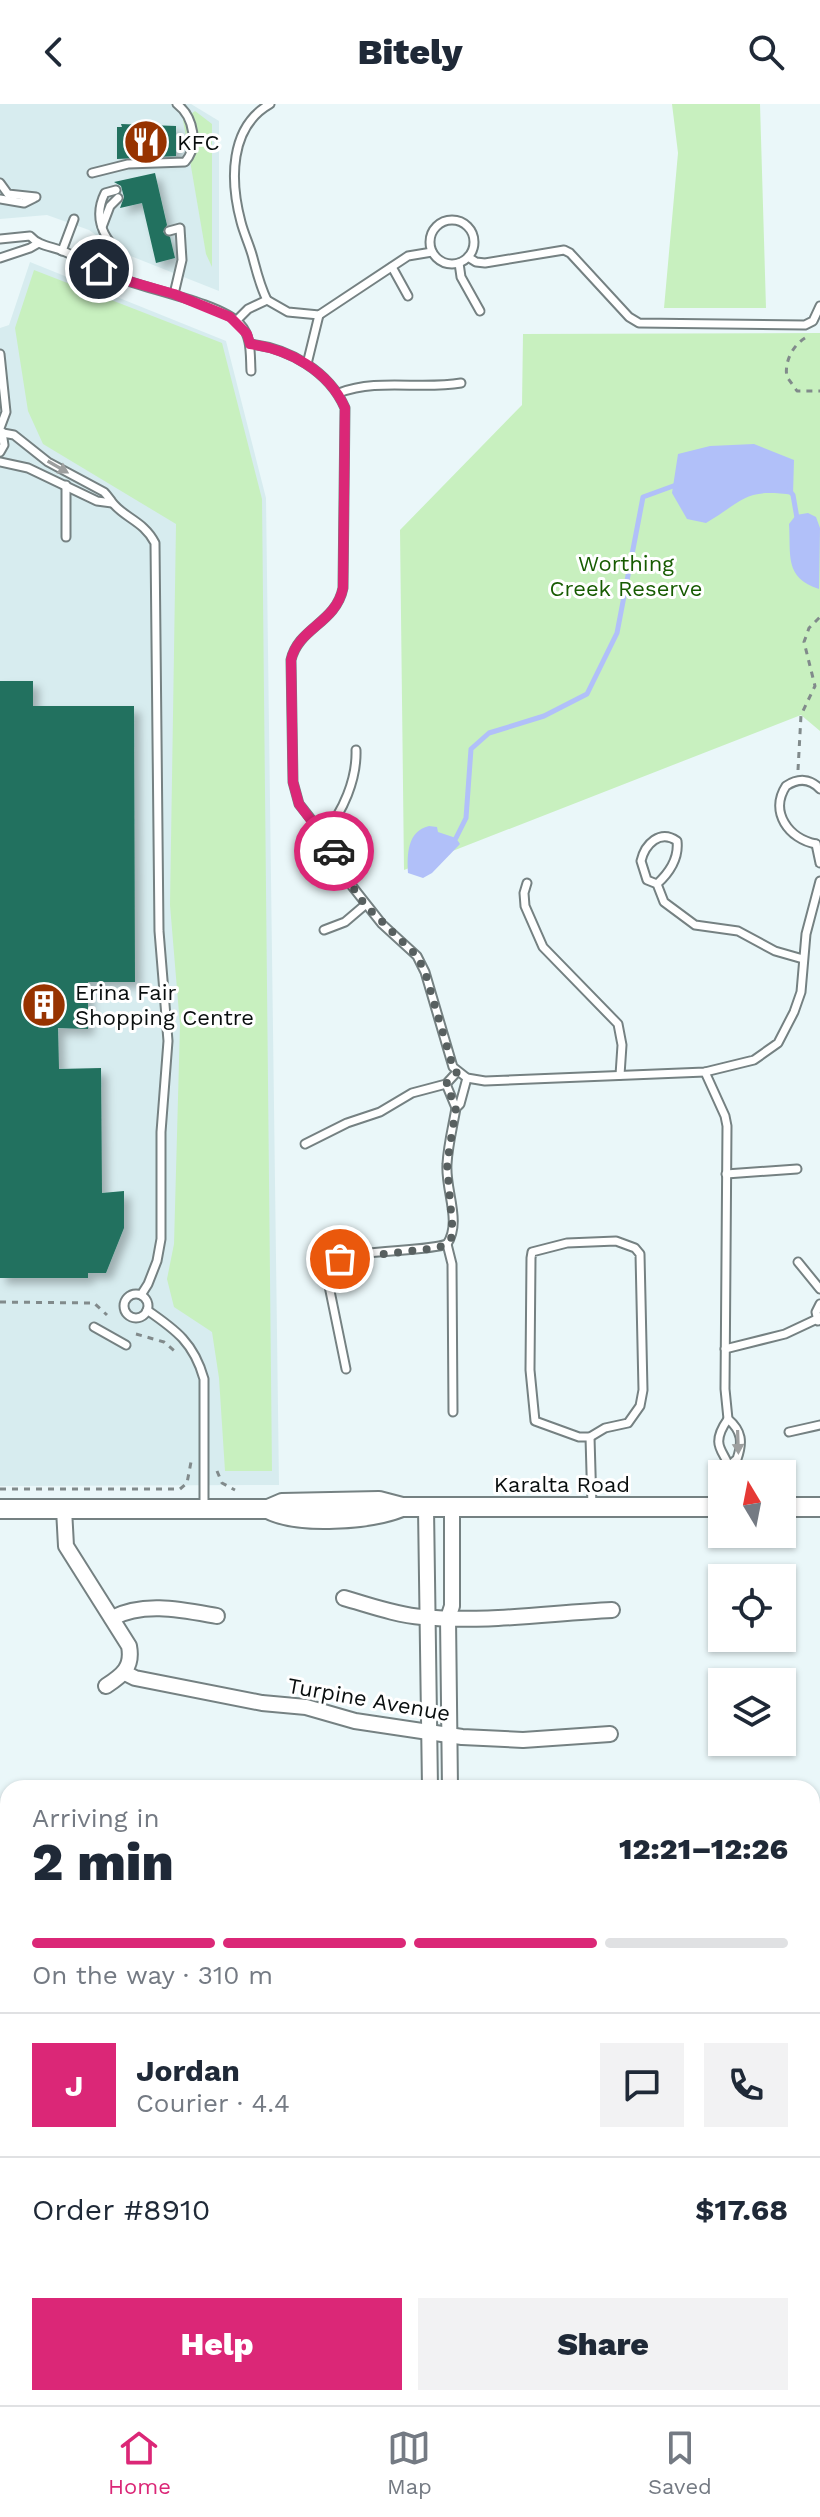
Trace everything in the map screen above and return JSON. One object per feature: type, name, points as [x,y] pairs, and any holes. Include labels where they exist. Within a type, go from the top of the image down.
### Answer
[{"type":"street","name":"Karalta Road","points":[[0,1509],[268,1509],[282,1503],[379,1501],[402,1507],[426,1508],[708,1507]]},
{"type":"street","points":[[796,1507],[820,1507]]},
{"type":"street","points":[[426,1508],[430,1780]]},
{"type":"street","points":[[450,1780],[448,1618],[452,1606],[452,1508]]},
{"type":"street","points":[[64,1509],[66,1546],[129,1646],[130,1665],[125,1673],[106,1686]]},
{"type":"street","points":[[344,1598],[429,1618],[538,1618],[565,1612],[612,1610]]},
{"type":"street","points":[[112,1618],[143,1609],[181,1610],[217,1616]]},
{"type":"street","name":"Turpine Avenue","points":[[125,1673],[135,1678],[262,1703],[306,1707],[355,1721],[449,1736],[508,1740],[610,1734]]},
{"type":"lane","points":[[92,173],[128,164],[185,162],[192,154],[194,138],[186,112],[177,104]]},
{"type":"lane","points":[[270,104],[257,111],[244,128],[236,155],[238,212],[267,300],[288,312],[319,315],[408,256],[432,252]]},
{"type":"lane","points":[[0,183],[8,194],[36,197],[24,203],[0,199]]},
{"type":"lane","points":[[111,274],[118,251],[109,242],[102,227],[99,206],[105,193],[117,194]]},
{"type":"lane","points":[[62,251],[74,219]]},
{"type":"lane","points":[[454,220],[470,230],[474,239],[473,249],[459,263],[449,264],[439,260],[432,252],[429,243],[431,234],[445,221],[454,220]]},
{"type":"lane","points":[[169,231],[180,228],[182,260],[174,294]]},
{"type":"lane","points":[[0,239],[30,236],[37,244],[62,251],[111,274],[174,294],[236,321],[247,334],[251,371]]},
{"type":"lane","points":[[0,258],[37,244]]},
{"type":"lane","points":[[468,257],[485,263],[564,250],[629,317],[639,323],[805,325],[813,321],[820,306]]},
{"type":"lane","points":[[459,263],[461,277],[480,311]]},
{"type":"lane","points":[[392,267],[408,296]]},
{"type":"lane","points":[[236,321],[248,309],[267,300]]},
{"type":"lane","points":[[307,364],[319,315]]},
{"type":"lane","points":[[250,344],[274,347],[307,364],[339,393],[347,424],[343,478],[343,588],[340,601],[331,615],[300,641],[291,660],[295,797],[324,834],[365,905],[417,956],[457,1072],[467,1078],[485,1081],[705,1072],[754,1060],[778,1043],[801,992],[806,934],[820,881]]},
{"type":"lane","points":[[0,354],[6,412],[1,430],[4,445],[0,452]]},
{"type":"lane","points":[[339,393],[364,386],[421,387],[461,383]]},
{"type":"lane","points":[[1,430],[14,435],[48,462],[104,492],[112,503]]},
{"type":"lane","points":[[0,462],[28,468],[97,501],[112,503],[146,529],[155,543],[159,931],[168,1041],[161,1142],[161,1239],[153,1272],[141,1295]]},
{"type":"lane","points":[[66,485],[66,537]]},
{"type":"lane","points":[[324,834],[355,778],[356,750]]},
{"type":"lane","points":[[820,789],[814,782],[798,780],[786,786],[781,793],[781,812],[788,830],[794,837],[818,842],[820,863]]},
{"type":"lane","points":[[657,884],[664,878],[677,852],[677,841],[668,836],[649,844],[641,861],[647,880],[657,884],[664,902],[695,925],[738,931],[775,951],[803,959]]},
{"type":"lane","points":[[527,883],[525,906],[543,947],[618,1024],[622,1045],[620,1075]]},
{"type":"lane","points":[[324,930],[345,922],[365,905]]},
{"type":"lane","points":[[305,1144],[347,1123],[380,1112],[412,1093],[446,1084],[457,1072]]},
{"type":"lane","points":[[705,1072],[725,1116],[725,1403],[728,1419],[738,1427],[741,1439],[736,1460]]},
{"type":"lane","points":[[456,1108],[467,1078]]},
{"type":"lane","points":[[346,1369],[329,1286],[335,1263],[346,1256],[419,1250],[447,1244],[453,1235],[447,1164],[456,1108],[446,1084]]},
{"type":"lane","points":[[726,1174],[797,1169]]},
{"type":"lane","points":[[616,1241],[635,1248],[640,1254],[642,1399],[628,1423],[605,1428],[590,1437],[579,1437],[535,1421],[530,1370],[531,1258],[532,1252],[567,1243],[616,1241]]},
{"type":"lane","points":[[447,1244],[452,1264],[453,1412]]},
{"type":"lane","points":[[798,1262],[820,1289]]},
{"type":"lane","points":[[141,1295],[148,1303],[147,1310],[143,1317],[135,1319],[124,1310],[124,1302],[129,1296],[141,1295]]},
{"type":"lane","points":[[725,1349],[785,1334],[818,1321],[816,1309],[820,1304]]},
{"type":"lane","points":[[147,1310],[168,1324],[189,1345],[198,1359],[204,1379],[204,1508]]},
{"type":"lane","points":[[94,1327],[126,1345]]},
{"type":"lane","points":[[726,1460],[720,1451],[719,1440],[728,1419]]},
{"type":"lane","points":[[789,1432],[820,1425]]},
{"type":"lane","points":[[590,1437],[592,1508]]},
{"type":"path","points":[[812,336],[800,341],[788,358],[785,371],[797,391],[820,391]]},
{"type":"path","points":[[798,780],[801,715],[815,686],[804,642],[809,628],[820,617]]},
{"type":"path","points":[[0,1302],[94,1303],[107,1315]]},
{"type":"path","points":[[136,1334],[164,1342],[183,1360]]},
{"type":"path","points":[[217,1461],[218,1474],[224,1486],[248,1491]]},
{"type":"path","points":[[0,1489],[182,1489]]},
{"type":"shaded area","points":[[0,104],[191,104],[219,121],[219,291],[118,251],[89,230],[47,215],[0,219]]},
{"type":"shaded area","name":"Erina Fair Shopping Centre","points":[[30,262],[226,341],[266,498],[279,1485],[0,1486],[0,328],[9,325]]},
{"type":"green space","points":[[672,104],[760,104],[766,308],[664,308],[678,153]]},
{"type":"green space","points":[[195,111],[212,124],[212,267],[206,254],[183,120]]},
{"type":"green space","points":[[34,270],[222,343],[262,499],[272,1471],[225,1471],[219,1378],[212,1332],[174,1307],[167,1279],[174,1244],[180,1025],[170,905],[176,524],[43,444],[28,411],[15,328]]},
{"type":"green space","name":"Worthing Creek Reserve","points":[[820,333],[820,731],[801,715],[404,870],[400,530],[522,405],[523,334]]},
{"type":"water","points":[[754,444],[794,460],[793,495],[754,495],[706,523],[687,519],[672,493],[678,454],[710,446]]},
{"type":"water","points":[[808,513],[816,517],[820,528],[819,589],[800,579],[790,555],[789,524],[796,515]]},
{"type":"water","points":[[429,826],[456,838],[460,844],[432,873],[423,878],[408,873],[408,852],[416,833]]},
{"type":"building","name":"KFC","points":[[121,124],[176,126],[176,156],[117,159],[117,127],[122,127]]},
{"type":"building","points":[[155,173],[167,225],[163,232],[170,237],[175,258],[156,263],[142,203],[120,208],[124,197],[121,186],[114,182]]},
{"type":"building","name":"Erina Fair Shopping Centre","points":[[0,681],[33,681],[33,706],[134,706],[135,982],[88,982],[88,1029],[58,1028],[59,1069],[101,1068],[102,1193],[124,1191],[124,1228],[106,1273],[88,1273],[88,1278],[0,1278]]},
{"type":"waterway","points":[[456,838],[466,818],[471,749],[489,733],[544,716],[587,694],[617,633],[643,497],[676,485]]},
{"type":"waterway","points":[[789,490],[793,495],[797,518]]},
{"type":"way so far","points":[[334,851],[365,905],[417,956],[457,1072],[446,1084],[456,1108],[447,1164],[453,1235],[447,1244],[437,1248],[340,1259]]},
{"type":"place","name":"KFC","points":[[146,142]]},
{"type":"place","name":"Erina Fair Shopping Centre","points":[[44,1005]]},
{"type":"route","points":[[99,269],[230,317],[247,334],[250,344],[274,347],[307,364],[339,393],[347,424],[343,478],[343,588],[340,601],[331,615],[300,641],[291,660],[295,797],[334,851]]}]
